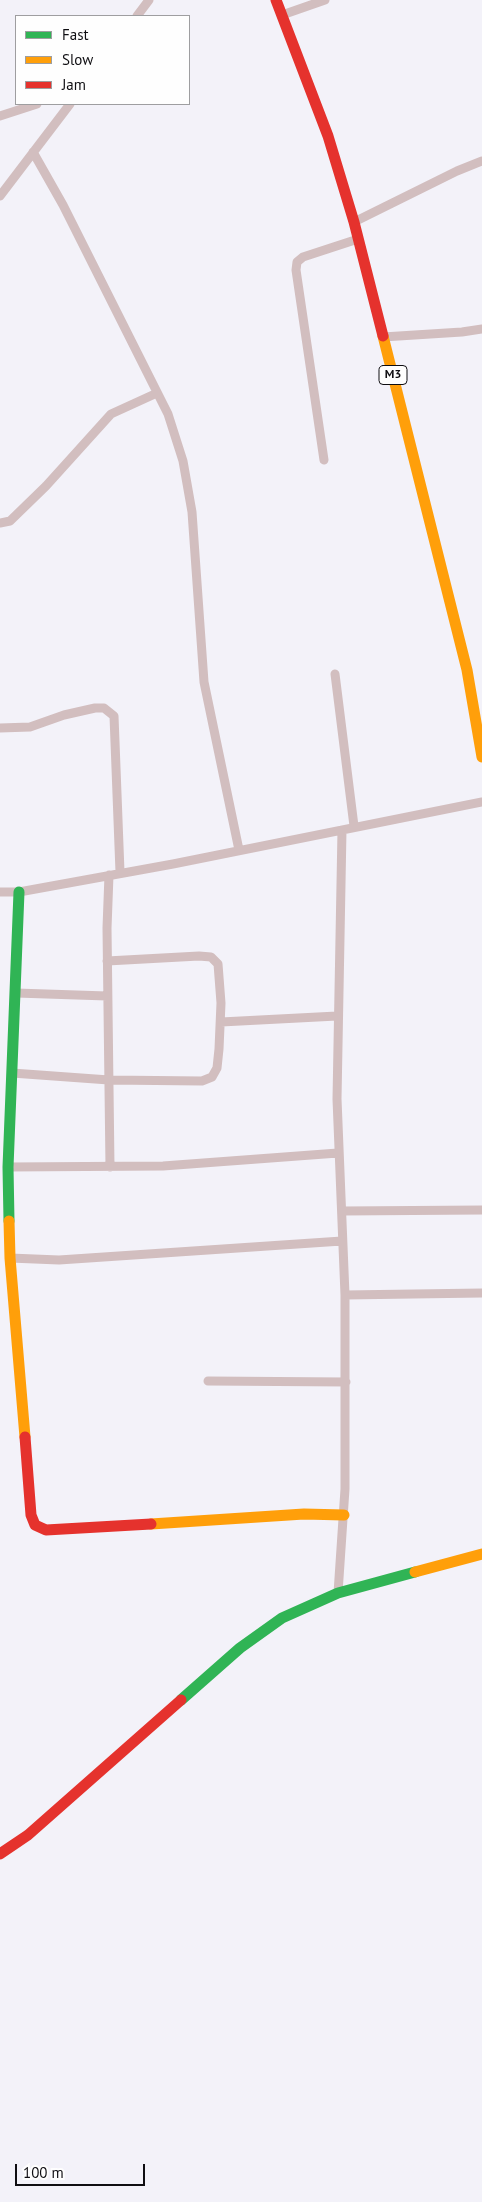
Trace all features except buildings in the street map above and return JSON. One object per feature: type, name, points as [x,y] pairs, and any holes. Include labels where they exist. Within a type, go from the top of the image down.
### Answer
[{"type":"street","points":[[138,15],[149,0]]},
{"type":"street","name":"M3","points":[[276,0],[328,136],[354,222],[462,652],[482,757]]},
{"type":"street","points":[[282,16],[325,0]]},
{"type":"street","points":[[0,116],[34,105]]},
{"type":"street","points":[[0,196],[69,105]]},
{"type":"street","points":[[34,152],[63,205],[168,414],[183,461],[192,512],[204,682],[239,850]]},
{"type":"street","points":[[354,222],[457,170],[482,161]]},
{"type":"street","points":[[324,460],[296,270],[297,262],[303,257],[358,239]]},
{"type":"street","points":[[383,337],[482,329]]},
{"type":"street","points":[[0,523],[10,521],[46,486],[111,414],[158,394]]},
{"type":"street","points":[[335,674],[354,826]]},
{"type":"street","points":[[0,728],[30,727],[64,715],[95,708],[104,708],[114,716],[120,872]]},
{"type":"street","points":[[0,892],[19,892],[482,802]]},
{"type":"street","points":[[338,1593],[344,1515],[346,1382],[342,1240],[343,1211],[338,1153],[337,1016],[342,830]]},
{"type":"street","points":[[109,875],[107,996],[110,1167]]},
{"type":"street","points":[[19,892],[8,1167],[10,1258],[34,1525],[46,1530],[304,1514],[344,1515]]},
{"type":"street","points":[[12,1073],[109,1080],[202,1081],[212,1077],[217,1068],[221,1022],[218,964],[211,957],[159,957],[107,961]]},
{"type":"street","points":[[16,993],[107,996]]},
{"type":"street","points":[[221,1022],[337,1016]]},
{"type":"street","points":[[8,1167],[110,1167],[205,1164],[338,1153]]},
{"type":"street","points":[[343,1211],[482,1210]]},
{"type":"street","points":[[10,1258],[59,1260],[342,1240]]},
{"type":"street","points":[[345,1296],[482,1293]]},
{"type":"street","points":[[208,1381],[346,1382]]},
{"type":"street","points":[[0,1854],[28,1835],[136,1738],[261,1632],[282,1618],[338,1593],[482,1554]]},
{"type":"traffic: fast","points":[[9,1221],[8,1167],[19,892]]},
{"type":"traffic: fast","points":[[181,1700],[240,1648],[282,1618],[338,1593],[415,1572]]},
{"type":"traffic: slow","points":[[383,336],[467,670],[482,757]]},
{"type":"traffic: slow","points":[[9,1221],[10,1258],[25,1437]]},
{"type":"traffic: slow","points":[[151,1524],[304,1514],[344,1515]]},
{"type":"traffic: slow","points":[[415,1572],[482,1554]]},
{"type":"traffic: jam","points":[[276,0],[328,136],[354,222],[383,336]]},
{"type":"traffic: jam","points":[[25,1437],[31,1515],[35,1525],[46,1530],[151,1524]]},
{"type":"traffic: jam","points":[[0,1854],[28,1835],[181,1700]]}]
